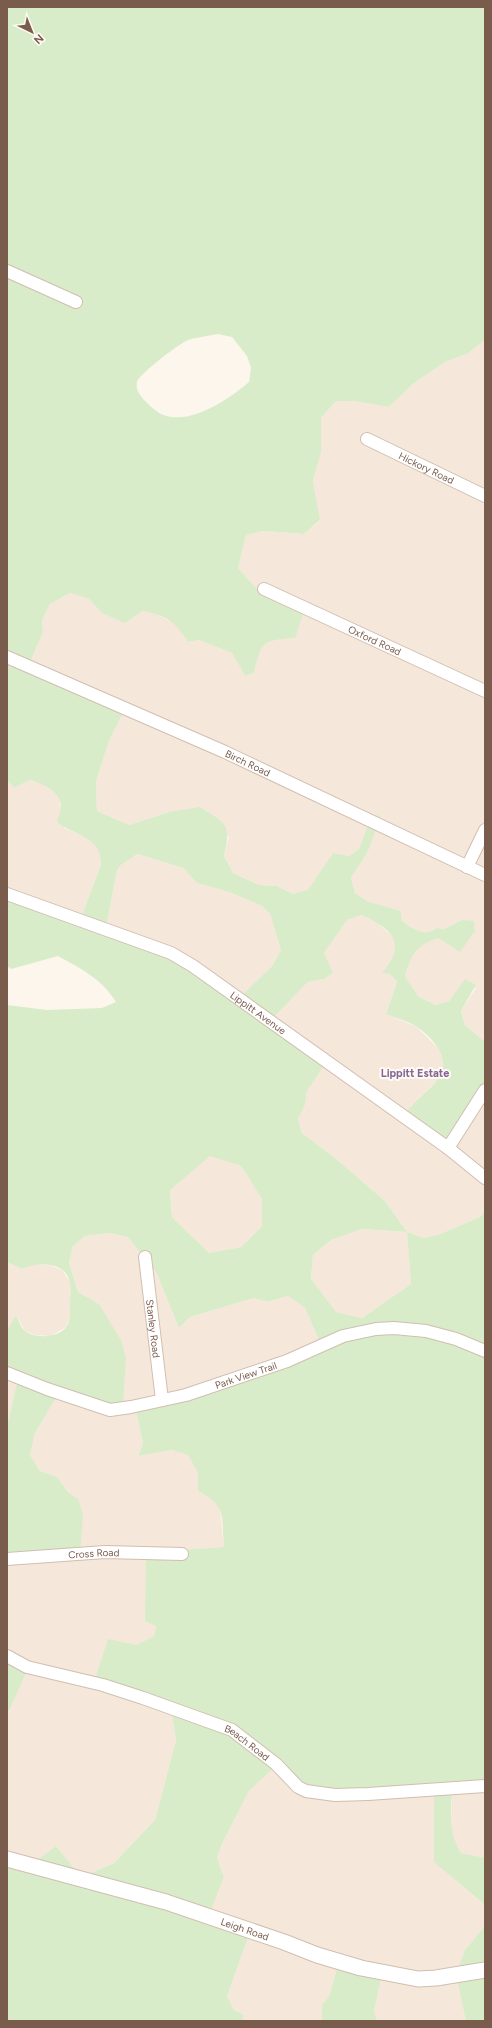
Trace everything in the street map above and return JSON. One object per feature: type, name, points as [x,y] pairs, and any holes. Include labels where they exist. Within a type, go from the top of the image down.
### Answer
[{"type":"street","points":[[7,271],[76,302]]},
{"type":"street","name":"Hickory Road","points":[[367,439],[485,496]]},
{"type":"street","name":"Oxford Road","points":[[264,589],[485,691]]},
{"type":"street","name":"Birch Road","points":[[7,658],[225,752],[485,875]]},
{"type":"street","points":[[467,867],[485,830]]},
{"type":"street","name":"Lippitt Avenue","points":[[7,894],[171,953],[193,966],[448,1148],[485,1178]]},
{"type":"street","points":[[448,1148],[485,1090]]},
{"type":"street","name":"Stanley Road","points":[[145,1257],[162,1400]]},
{"type":"street","name":"Park View Trail","points":[[7,1373],[47,1389],[110,1410],[186,1395],[287,1361],[343,1336],[376,1329],[394,1328],[426,1331],[456,1339],[485,1351]]},
{"type":"street","name":"Cross Road","points":[[7,1559],[105,1552],[182,1554]]},
{"type":"street","name":"Beach Road","points":[[7,1656],[27,1667],[103,1685],[232,1730],[276,1764],[298,1787],[306,1791],[335,1795],[485,1786]]},
{"type":"street","name":"Leigh Road","points":[[7,1859],[166,1902],[284,1942],[317,1955],[361,1968],[418,1979],[436,1978],[485,1970]]},
{"type":"shaded area","points":[[485,340],[485,1042],[465,1025],[461,1011],[476,988],[465,980],[449,1001],[435,1005],[418,996],[405,976],[411,958],[422,943],[437,938],[462,920],[444,929],[437,928],[430,932],[420,933],[402,921],[401,911],[367,901],[355,893],[351,878],[367,853],[372,815],[359,849],[349,856],[333,853],[308,891],[293,894],[277,886],[259,885],[233,873],[224,856],[229,836],[169,812],[129,825],[97,811],[96,781],[109,741],[127,705],[31,665],[31,660],[43,632],[42,620],[50,604],[70,593],[89,599],[102,613],[142,611],[157,614],[179,626],[188,642],[199,640],[232,653],[245,676],[254,673],[260,647],[270,640],[295,638],[290,604],[258,590],[238,568],[246,535],[264,531],[304,534],[320,521],[313,481],[321,453],[321,418],[336,401],[354,401],[389,407],[413,384],[445,362],[467,354]]},
{"type":"shaded area","points":[[7,780],[14,788],[30,780],[41,783],[59,796],[64,828],[92,840],[101,855],[101,863],[82,915],[7,893]]},
{"type":"shaded area","points":[[136,854],[183,868],[197,883],[232,893],[262,906],[270,914],[281,950],[272,966],[242,995],[107,923],[117,870],[121,865]]},
{"type":"shaded area","points":[[362,915],[377,923],[393,937],[397,947],[392,961],[383,972],[390,974],[397,982],[386,1014],[417,1027],[439,1049],[444,1062],[440,1077],[411,1106],[444,1141],[485,1084],[485,1211],[480,1217],[440,1234],[424,1238],[407,1232],[385,1201],[335,1158],[302,1133],[298,1119],[305,1105],[307,1091],[326,1063],[273,1018],[308,982],[324,979],[324,953],[347,920]]},
{"type":"shaded area","points":[[210,1155],[241,1166],[262,1199],[262,1226],[241,1247],[209,1253],[172,1217],[170,1189]]},
{"type":"shaded area","points":[[362,1229],[407,1232],[411,1284],[362,1318],[335,1312],[311,1279],[313,1255],[331,1240]]},
{"type":"shaded area","points":[[109,1233],[128,1237],[157,1274],[179,1328],[190,1317],[254,1298],[267,1302],[288,1296],[305,1308],[321,1345],[135,1406],[143,1443],[138,1456],[172,1450],[188,1454],[198,1473],[198,1491],[212,1498],[220,1507],[224,1547],[151,1552],[156,1626],[154,1636],[136,1645],[171,1709],[176,1740],[155,1820],[114,1863],[80,1877],[56,1846],[33,1863],[7,1856],[7,1713],[10,1711],[7,1654],[7,1560],[78,1499],[68,1492],[57,1477],[40,1471],[30,1455],[35,1433],[59,1393],[99,1304],[78,1292],[69,1261],[73,1246],[85,1236]]},
{"type":"shaded area","points":[[7,1262],[22,1269],[32,1265],[49,1265],[62,1270],[70,1282],[70,1317],[66,1327],[51,1336],[36,1335],[25,1331],[16,1315],[7,1330]]},
{"type":"shaded area","points":[[7,1369],[18,1378],[7,1427]]},
{"type":"shaded area","points":[[276,1766],[432,1785],[456,1881],[485,1905],[485,1926],[465,1950],[466,2021],[377,2021],[374,2011],[383,1971],[339,1961],[329,1996],[322,2005],[322,2021],[243,2021],[244,2015],[234,2010],[227,1996],[252,1927],[211,1910],[224,1877],[217,1858],[222,1844],[249,1791]]},
{"type":"shaded area","points":[[485,1784],[485,1858],[482,1858],[461,1853],[455,1844],[451,1827],[452,1789]]},
{"type":"green space","points":[[7,7],[485,7],[485,340],[467,354],[445,362],[413,384],[389,407],[354,401],[336,401],[321,418],[321,453],[313,481],[320,520],[304,534],[264,531],[246,535],[238,568],[258,590],[290,604],[303,614],[295,638],[275,640],[265,644],[259,654],[254,673],[245,676],[232,653],[199,640],[188,642],[179,629],[170,620],[164,617],[142,611],[125,623],[102,613],[89,599],[70,593],[50,604],[42,620],[43,632],[31,660],[31,665],[127,705],[109,741],[96,781],[97,811],[129,825],[169,812],[200,807],[221,821],[227,830],[224,856],[233,873],[259,885],[277,886],[293,894],[308,890],[333,853],[349,856],[359,849],[371,817],[376,815],[381,817],[367,853],[351,878],[355,893],[367,901],[401,911],[402,921],[423,932],[432,931],[437,928],[444,929],[462,920],[474,921],[475,931],[460,952],[438,938],[430,941],[419,948],[412,956],[405,976],[418,996],[435,1005],[449,1001],[465,979],[476,985],[461,1011],[465,1025],[485,1042],[485,1084],[444,1141],[406,1113],[439,1077],[443,1063],[442,1056],[429,1036],[410,1023],[386,1014],[397,982],[390,974],[382,973],[390,962],[394,953],[395,945],[393,938],[381,926],[362,915],[347,920],[324,953],[333,973],[324,979],[308,982],[273,1018],[326,1063],[307,1091],[305,1105],[298,1119],[302,1133],[335,1158],[385,1201],[407,1232],[424,1238],[440,1234],[480,1217],[485,1211],[485,1784],[452,1789],[451,1822],[454,1838],[461,1853],[485,1858],[485,1905],[434,1862],[434,1787],[346,1792],[311,1789],[276,1766],[249,1791],[222,1844],[217,1858],[224,1877],[211,1910],[252,1927],[227,1996],[234,2010],[244,2015],[243,2021],[7,2021],[7,1856],[33,1863],[56,1846],[81,1877],[114,1863],[155,1820],[176,1740],[171,1709],[94,1682],[108,1639],[136,1645],[154,1636],[156,1626],[145,1621],[146,1554],[151,1552],[224,1547],[222,1520],[219,1507],[208,1496],[198,1491],[198,1473],[188,1455],[172,1450],[138,1456],[143,1443],[135,1406],[321,1345],[305,1308],[288,1296],[267,1302],[254,1298],[190,1317],[179,1328],[157,1274],[128,1237],[109,1233],[85,1236],[73,1246],[69,1262],[78,1292],[99,1304],[121,1340],[126,1358],[123,1404],[113,1406],[59,1393],[35,1433],[30,1455],[40,1471],[57,1477],[68,1492],[78,1499],[83,1515],[80,1554],[7,1560],[7,1427],[18,1378],[7,1369],[7,1330],[16,1315],[22,1328],[30,1334],[47,1336],[59,1333],[67,1326],[69,1320],[70,1284],[68,1276],[58,1267],[51,1265],[36,1265],[22,1269],[7,1262],[7,1005],[47,1010],[102,1008],[116,1002],[104,987],[90,975],[58,956],[11,969],[7,966],[7,893],[82,915],[101,864],[100,855],[92,842],[57,822],[61,807],[55,793],[40,783],[30,780],[14,788],[7,780]],"holes":[[[218,334],[232,337],[247,356],[251,368],[249,382],[220,403],[196,414],[184,417],[172,417],[161,414],[142,398],[137,389],[137,382],[144,373],[160,360],[184,342],[191,339]],[[137,854],[183,868],[197,883],[232,893],[262,906],[270,914],[281,950],[272,966],[242,995],[107,923],[117,870],[121,865]],[[210,1156],[241,1166],[262,1199],[262,1226],[241,1247],[209,1253],[172,1217],[170,1190]],[[362,1229],[407,1232],[411,1284],[362,1318],[336,1312],[311,1279],[313,1255],[331,1240]]]},
{"type":"green space","points":[[7,1654],[28,1668],[7,1713]]},
{"type":"green space","points":[[485,1926],[485,2021],[466,2021],[456,1974],[465,1950]]},
{"type":"green space","points":[[339,1961],[383,1971],[374,2011],[377,2021],[322,2021],[322,2005],[329,1996]]},
{"type":"district","name":"Lippitt Estate","points":[[415,1073]]}]
